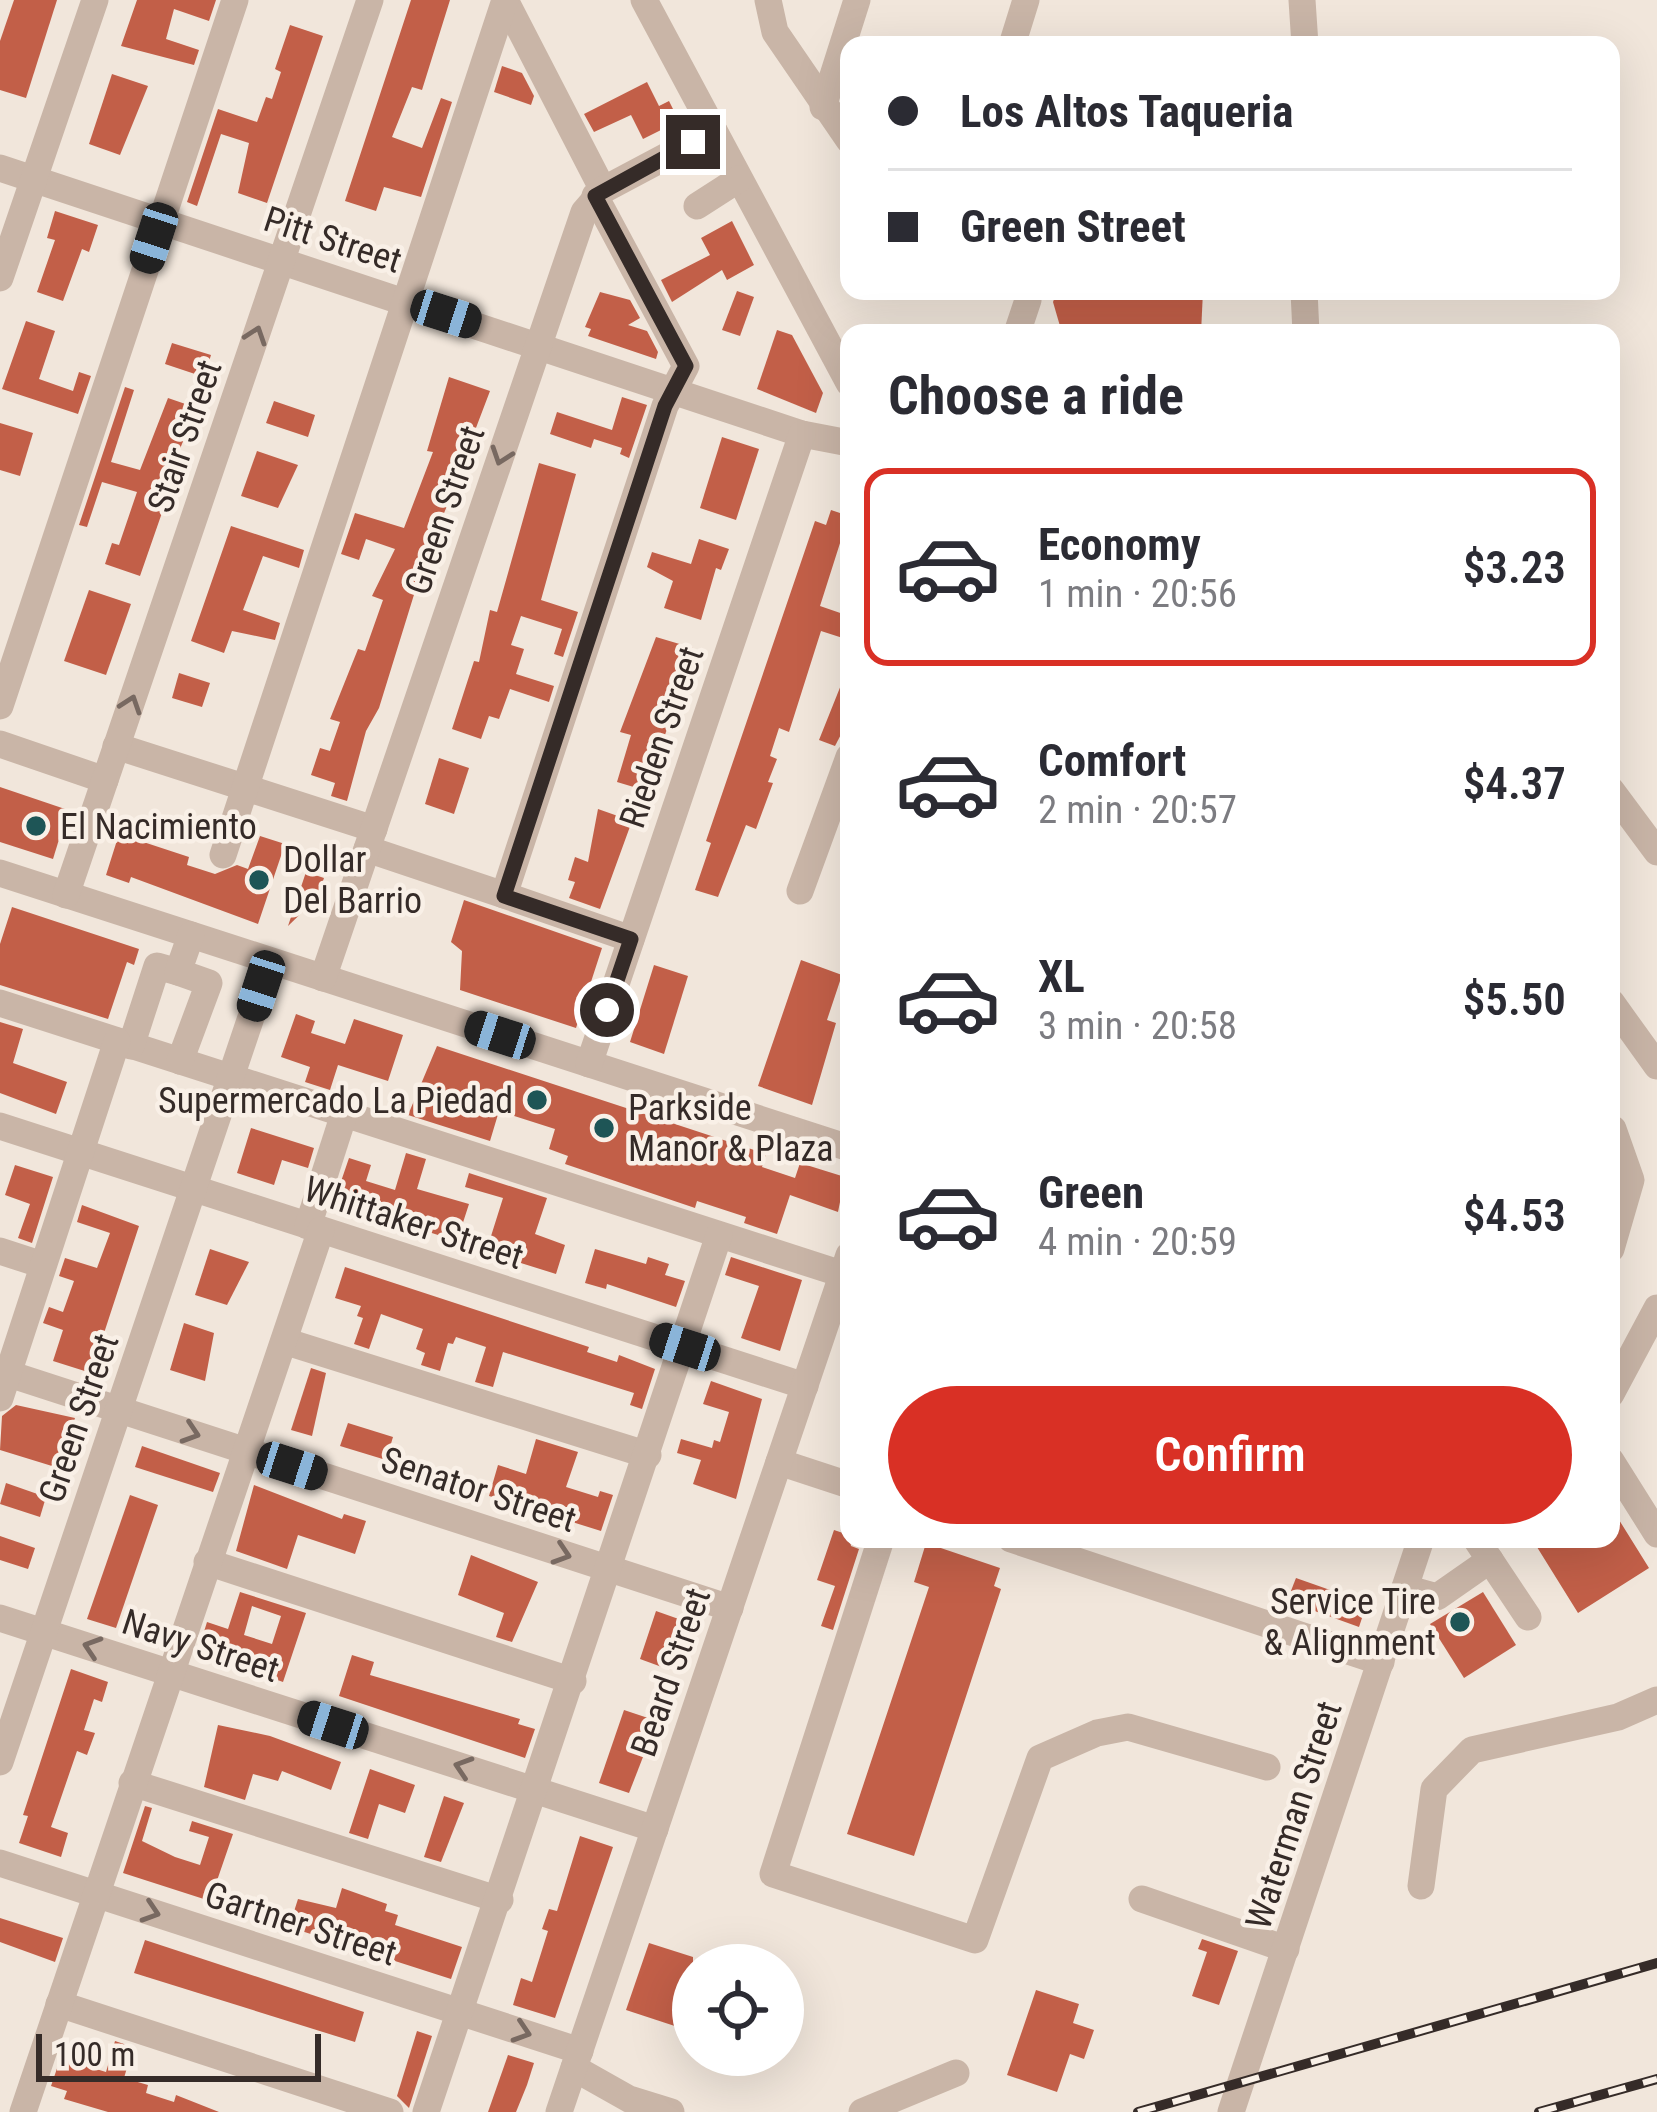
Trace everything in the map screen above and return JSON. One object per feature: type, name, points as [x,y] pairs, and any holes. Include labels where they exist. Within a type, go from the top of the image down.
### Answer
[{"type":"street","points":[[0,278],[95,0]]},
{"type":"street","points":[[0,706],[235,0]]},
{"type":"street","name":"Stair Street","points":[[66,895],[370,0]]},
{"type":"street","points":[[504,896],[686,366],[505,0]]},
{"type":"street","points":[[223,855],[410,302],[505,0]]},
{"type":"street","points":[[644,0],[840,366]]},
{"type":"street","points":[[768,0],[775,32],[840,129]]},
{"type":"street","points":[[846,36],[857,0]]},
{"type":"street","points":[[1015,36],[1026,0]]},
{"type":"street","points":[[1302,0],[1304,36]]},
{"type":"street","points":[[823,107],[840,54]]},
{"type":"street","points":[[599,193],[713,131]]},
{"type":"street","name":"Pitt Street","points":[[0,168],[802,434],[840,440]]},
{"type":"street","points":[[698,206],[739,178]]},
{"type":"street","name":"Green Street","points":[[323,978],[584,212],[599,193]]},
{"type":"street","points":[[1020,324],[1028,300]]},
{"type":"street","name":"Rieden Street","points":[[589,1064],[661,893],[802,434]]},
{"type":"street","points":[[0,743],[105,780]]},
{"type":"street","points":[[116,746],[246,786],[504,896],[638,946]]},
{"type":"street","points":[[800,891],[840,782]]},
{"type":"street","points":[[1620,802],[1657,852]]},
{"type":"street","points":[[0,873],[589,1064],[688,1082],[840,1144]]},
{"type":"street","points":[[178,972],[191,935]]},
{"type":"street","name":"Green Street","points":[[0,1762],[270,961]]},
{"type":"street","points":[[3,1381],[80,1152],[157,966],[209,983],[181,1061]]},
{"type":"street","points":[[0,1003],[719,1235],[840,1263]]},
{"type":"street","points":[[1620,1015],[1657,1066]]},
{"type":"street","points":[[191,1032],[240,1050]]},
{"type":"street","points":[[23,2112],[284,1341],[344,1114]]},
{"type":"street","name":"Whittaker Street","points":[[0,1126],[805,1386]]},
{"type":"street","points":[[1620,1152],[1630,1180],[1620,1216]]},
{"type":"street","points":[[427,2112],[538,1791],[719,1235]]},
{"type":"street","points":[[0,1251],[43,1265]]},
{"type":"street","points":[[1620,1377],[1657,1308]]},
{"type":"street","name":"Beard Street","points":[[559,2112],[805,1386],[840,1312]]},
{"type":"street","points":[[284,1341],[648,1455]]},
{"type":"street","name":"Senator Street","points":[[3,1381],[118,1410],[730,1608]]},
{"type":"street","points":[[779,1462],[840,1482]]},
{"type":"street","points":[[1620,1475],[1657,1534]]},
{"type":"street","points":[[878,1548],[772,1874],[975,1940],[1040,1758],[1097,1733],[1128,1727],[1267,1767]]},
{"type":"street","points":[[1038,1548],[1382,1662]]},
{"type":"street","name":"Waterman Street","points":[[1231,2112],[1418,1548]]},
{"type":"street","points":[[1406,1588],[1437,1598],[1483,1550],[1528,1617]]},
{"type":"street","points":[[208,1562],[573,1681]]},
{"type":"street","name":"Navy Street","points":[[0,1618],[655,1829]]},
{"type":"street","points":[[1421,1886],[1434,1789],[1472,1750],[1618,1717],[1657,1700]]},
{"type":"street","points":[[132,1783],[500,1900]]},
{"type":"street","name":"Gartner Street","points":[[0,1863],[462,2012],[577,2059],[629,2099],[671,2112]]},
{"type":"street","points":[[1142,1900],[1286,1949]]},
{"type":"street","points":[[59,2004],[390,2112]]},
{"type":"street","points":[[862,2112],[956,2073]]},
{"type":"building","points":[[14,0],[57,0],[26,98],[0,90],[0,41]]},
{"type":"building","points":[[137,0],[216,0],[209,21],[174,9],[166,39],[199,50],[194,65],[121,46]]},
{"type":"building","points":[[411,0],[450,0],[422,90],[412,87],[392,137],[422,148],[441,98],[452,102],[421,197],[384,187],[376,211],[345,201]]},
{"type":"building","points":[[290,25],[323,36],[267,203],[238,193],[249,143],[221,134],[197,206],[187,202],[218,109],[257,122],[266,97],[272,99],[281,72],[275,69]]},
{"type":"building","points":[[502,66],[522,73],[534,96],[531,105],[494,92]]},
{"type":"building","points":[[112,74],[148,86],[120,155],[89,144]]},
{"type":"building","points":[[647,82],[659,106],[669,101],[679,121],[643,139],[631,115],[594,132],[584,114]]},
{"type":"building","points":[[55,211],[98,225],[89,252],[82,249],[63,301],[37,292],[55,240],[47,238]]},
{"type":"building","points":[[732,221],[754,265],[727,280],[722,270],[672,302],[661,280],[710,255],[701,238]]},
{"type":"building","points":[[335,229],[368,241],[361,261],[328,250]]},
{"type":"building","points":[[737,291],[754,297],[740,336],[722,330]]},
{"type":"building","points":[[600,292],[630,300],[640,318],[628,325],[647,331],[658,352],[656,359],[588,336],[591,329],[585,327]]},
{"type":"building","points":[[1203,300],[1201,324],[1059,324],[1053,302]]},
{"type":"building","points":[[26,321],[55,331],[39,379],[73,391],[79,372],[91,376],[78,414],[2,389]]},
{"type":"building","points":[[777,330],[792,335],[823,393],[816,413],[757,389]]},
{"type":"building","points":[[172,343],[211,355],[204,377],[165,364]]},
{"type":"building","points":[[449,377],[490,391],[463,462],[458,460],[450,487],[454,489],[425,559],[379,708],[366,731],[347,801],[331,796],[335,783],[311,775],[320,748],[330,751],[340,722],[330,719],[358,649],[365,651],[383,600],[372,596],[395,549],[366,539],[359,560],[341,554],[355,513],[404,528],[433,452],[427,451]]},
{"type":"building","points":[[125,387],[134,390],[111,462],[140,470],[168,398],[197,408],[169,475],[160,505],[164,507],[140,576],[105,564],[112,543],[119,545],[137,492],[102,482],[87,527],[79,525]]},
{"type":"building","points":[[622,397],[647,405],[629,458],[620,454],[622,448],[594,439],[591,448],[550,434],[557,412],[612,430]]},
{"type":"building","points":[[274,401],[315,415],[308,437],[266,423]]},
{"type":"building","points":[[0,423],[33,433],[20,476],[0,470]]},
{"type":"building","points":[[722,437],[759,449],[736,520],[700,508]]},
{"type":"building","points":[[257,451],[298,465],[278,508],[241,496]]},
{"type":"building","points":[[539,463],[576,474],[541,600],[578,612],[563,657],[554,654],[562,629],[521,616],[511,645],[524,649],[516,674],[554,686],[549,702],[510,689],[499,719],[489,716],[481,739],[452,729],[474,661],[479,662],[490,610],[497,612]]},
{"type":"building","points":[[831,510],[840,513],[840,543],[820,606],[840,613],[840,637],[821,631],[789,732],[779,728],[770,756],[777,759],[768,782],[773,783],[756,829],[746,825],[718,897],[695,890],[711,843],[706,841],[815,521],[826,525]]},
{"type":"building","points":[[231,526],[304,550],[299,568],[263,556],[243,610],[280,623],[275,640],[232,631],[224,653],[191,641]]},
{"type":"building","points":[[699,539],[729,549],[721,570],[716,568],[701,620],[664,608],[673,581],[647,567],[652,552],[691,564]]},
{"type":"building","points":[[89,590],[131,604],[106,675],[64,661]]},
{"type":"building","points":[[656,637],[693,648],[647,791],[617,782],[631,735],[620,732]]},
{"type":"building","points":[[179,673],[210,683],[202,707],[172,698]]},
{"type":"building","points":[[840,688],[840,736],[835,746],[819,740]]},
{"type":"building","points":[[439,758],[469,768],[454,814],[425,804]]},
{"type":"building","name":"El Nacimiento","points":[[0,787],[68,810],[53,859],[0,842]]},
{"type":"building","points":[[598,809],[632,821],[600,909],[569,898],[575,882],[568,880],[575,857],[588,862]]},
{"type":"building","points":[[119,834],[189,857],[187,865],[215,874],[237,865],[248,869],[260,836],[285,844],[258,924],[131,877],[129,883],[106,875]]},
{"type":"building","points":[[306,872],[324,878],[317,898],[288,926]]},
{"type":"building","points":[[464,900],[602,948],[576,1028],[460,990],[462,951],[451,942]]},
{"type":"building","points":[[12,907],[139,949],[134,965],[127,962],[108,1019],[0,985],[0,944]]},
{"type":"building","points":[[801,960],[840,974],[827,1020],[836,1023],[812,1105],[758,1086]]},
{"type":"building","points":[[654,965],[688,976],[664,1054],[630,1042]]},
{"type":"building","points":[[296,1014],[315,1021],[311,1033],[345,1044],[354,1019],[403,1035],[388,1081],[338,1065],[330,1090],[305,1082],[310,1067],[281,1057]]},
{"type":"building","points":[[0,1022],[23,1029],[13,1063],[67,1082],[56,1114],[0,1093]]},
{"type":"building","points":[[437,1046],[766,1154],[762,1167],[795,1178],[800,1163],[840,1175],[838,1212],[790,1195],[777,1234],[744,1223],[746,1217],[697,1201],[695,1208],[565,1164],[568,1156],[549,1149],[555,1129],[499,1111],[490,1141],[408,1115]]},
{"type":"building","points":[[251,1128],[314,1148],[308,1168],[282,1160],[274,1185],[237,1173]]},
{"type":"building","points":[[406,1153],[426,1159],[417,1189],[469,1204],[457,1241],[334,1202],[349,1158],[371,1165],[366,1181],[395,1190]]},
{"type":"building","points":[[15,1165],[53,1177],[32,1243],[18,1238],[30,1204],[5,1195]]},
{"type":"building","points":[[469,1173],[547,1198],[535,1234],[565,1245],[556,1274],[486,1252],[503,1198],[465,1187]]},
{"type":"building","points":[[82,1205],[139,1226],[91,1373],[53,1361],[63,1330],[43,1323],[49,1307],[63,1312],[74,1281],[59,1276],[65,1258],[97,1268],[110,1233],[77,1222]]},
{"type":"building","points":[[210,1249],[249,1262],[227,1305],[195,1295]]},
{"type":"building","points":[[595,1249],[646,1264],[648,1257],[669,1264],[665,1275],[685,1281],[676,1307],[607,1284],[606,1289],[585,1283]]},
{"type":"building","points":[[731,1257],[802,1280],[780,1351],[741,1338],[759,1286],[725,1275]]},
{"type":"building","points":[[345,1267],[589,1347],[587,1352],[617,1362],[619,1355],[655,1369],[642,1409],[630,1405],[634,1393],[503,1352],[493,1387],[475,1382],[486,1347],[456,1337],[453,1344],[448,1343],[440,1371],[421,1365],[425,1353],[416,1349],[423,1329],[381,1314],[369,1349],[354,1344],[363,1318],[357,1316],[361,1306],[335,1298]]},
{"type":"building","points":[[184,1323],[214,1333],[205,1381],[170,1370]]},
{"type":"building","points":[[311,1368],[326,1373],[312,1436],[291,1430]]},
{"type":"building","points":[[711,1381],[762,1399],[736,1499],[693,1484],[701,1460],[677,1453],[681,1439],[712,1448],[714,1440],[720,1442],[729,1412],[703,1404]]},
{"type":"building","points":[[16,1405],[75,1418],[65,1447],[72,1449],[65,1470],[0,1450],[2,1416]]},
{"type":"building","points":[[348,1423],[393,1437],[386,1460],[340,1446]]},
{"type":"building","points":[[536,1439],[578,1452],[566,1487],[598,1497],[600,1491],[613,1495],[601,1531],[489,1496],[498,1465],[526,1474]]},
{"type":"building","points":[[142,1446],[220,1473],[213,1492],[135,1467]]},
{"type":"building","points":[[6,1483],[46,1497],[40,1517],[0,1504]]},
{"type":"building","points":[[254,1485],[342,1519],[344,1514],[366,1521],[355,1554],[298,1535],[287,1569],[236,1551]]},
{"type":"building","points":[[130,1495],[158,1505],[116,1628],[87,1619]]},
{"type":"building","points":[[1620,1521],[1649,1568],[1578,1613],[1538,1548],[1620,1548]]},
{"type":"building","points":[[834,1530],[840,1532],[840,1548],[859,1549],[833,1630],[821,1626],[835,1586],[817,1580]]},
{"type":"building","points":[[0,1536],[35,1548],[28,1569],[0,1560]]},
{"type":"building","points":[[924,1548],[941,1548],[1000,1568],[994,1586],[1001,1589],[914,1856],[847,1834],[929,1587],[914,1582]]},
{"type":"building","points":[[471,1555],[538,1582],[512,1642],[496,1637],[504,1613],[458,1595]]},
{"type":"building","points":[[1296,1578],[1367,1603],[1359,1627],[1287,1601]]},
{"type":"building","points":[[240,1592],[306,1613],[283,1682],[198,1651],[207,1622],[228,1629]],"holes":[[[252,1606],[281,1616],[272,1644],[244,1635]]]},
{"type":"building","points":[[1483,1592],[1516,1645],[1464,1678],[1430,1624]]},
{"type":"building","points":[[656,1611],[690,1623],[670,1670],[640,1659]]},
{"type":"building","points":[[352,1655],[374,1662],[370,1675],[520,1719],[518,1724],[535,1729],[525,1758],[339,1696]]},
{"type":"building","points":[[71,1669],[108,1682],[102,1702],[94,1699],[84,1730],[95,1733],[87,1755],[77,1751],[51,1827],[68,1833],[61,1857],[19,1843],[28,1816],[23,1815]]},
{"type":"building","points":[[624,1710],[657,1721],[629,1793],[599,1783]]},
{"type":"building","points":[[218,1725],[270,1736],[341,1762],[331,1790],[282,1771],[278,1781],[253,1774],[245,1800],[204,1787]]},
{"type":"building","points":[[370,1769],[415,1785],[405,1813],[379,1804],[368,1839],[349,1833]]},
{"type":"building","points":[[444,1796],[464,1803],[441,1862],[424,1857]]},
{"type":"building","points":[[145,1806],[152,1808],[142,1841],[200,1865],[209,1837],[189,1831],[192,1821],[233,1834],[210,1901],[123,1873]]},
{"type":"building","points":[[580,1836],[613,1847],[555,2018],[513,2005],[521,1978],[532,1982],[548,1931],[542,1929],[549,1909],[557,1911]]},
{"type":"building","points":[[342,1888],[387,1904],[385,1911],[398,1915],[395,1925],[462,1947],[451,1979],[289,1927],[298,1899],[336,1908]]},
{"type":"building","points":[[0,1918],[63,1938],[55,1962],[0,1942]]},
{"type":"building","points":[[1202,1939],[1238,1951],[1219,2005],[1192,1996],[1207,1952],[1198,1949]]},
{"type":"building","points":[[145,1940],[364,2012],[355,2042],[134,1973]]},
{"type":"building","points":[[649,1943],[672,1950],[672,2025],[626,2010]]},
{"type":"building","points":[[1036,1990],[1079,2004],[1073,2023],[1094,2030],[1084,2059],[1070,2054],[1057,2092],[1007,2075]]},
{"type":"building","points":[[417,2031],[432,2036],[409,2108],[397,2096]]},
{"type":"building","points":[[115,2041],[133,2047],[124,2078],[148,2085],[146,2093],[174,2102],[176,2095],[219,2112],[108,2112],[64,2099],[67,2091],[51,2086],[63,2051],[75,2055],[73,2062],[106,2072]]},
{"type":"building","points":[[508,2055],[534,2063],[527,2085],[516,2112],[488,2112]]},
{"type":"railway","points":[[1138,2112],[1657,1963]]},
{"type":"railway","points":[[1539,2112],[1657,2079]]},
{"type":"place","name":"El Nacimiento","points":[[36,826]]},
{"type":"place","name":"Dollar Del Barrio","points":[[259,880]]},
{"type":"place","name":"Supermercado La Piedad","points":[[537,1100]]},
{"type":"place","name":"Parkside Manor & Plaza","points":[[604,1128]]},
{"type":"place","name":"Service Tire & Alignment","points":[[1460,1622]]},
{"type":"route","points":[[607,1010],[631,939],[504,896],[665,406],[686,366],[595,196],[693,142]]}]
